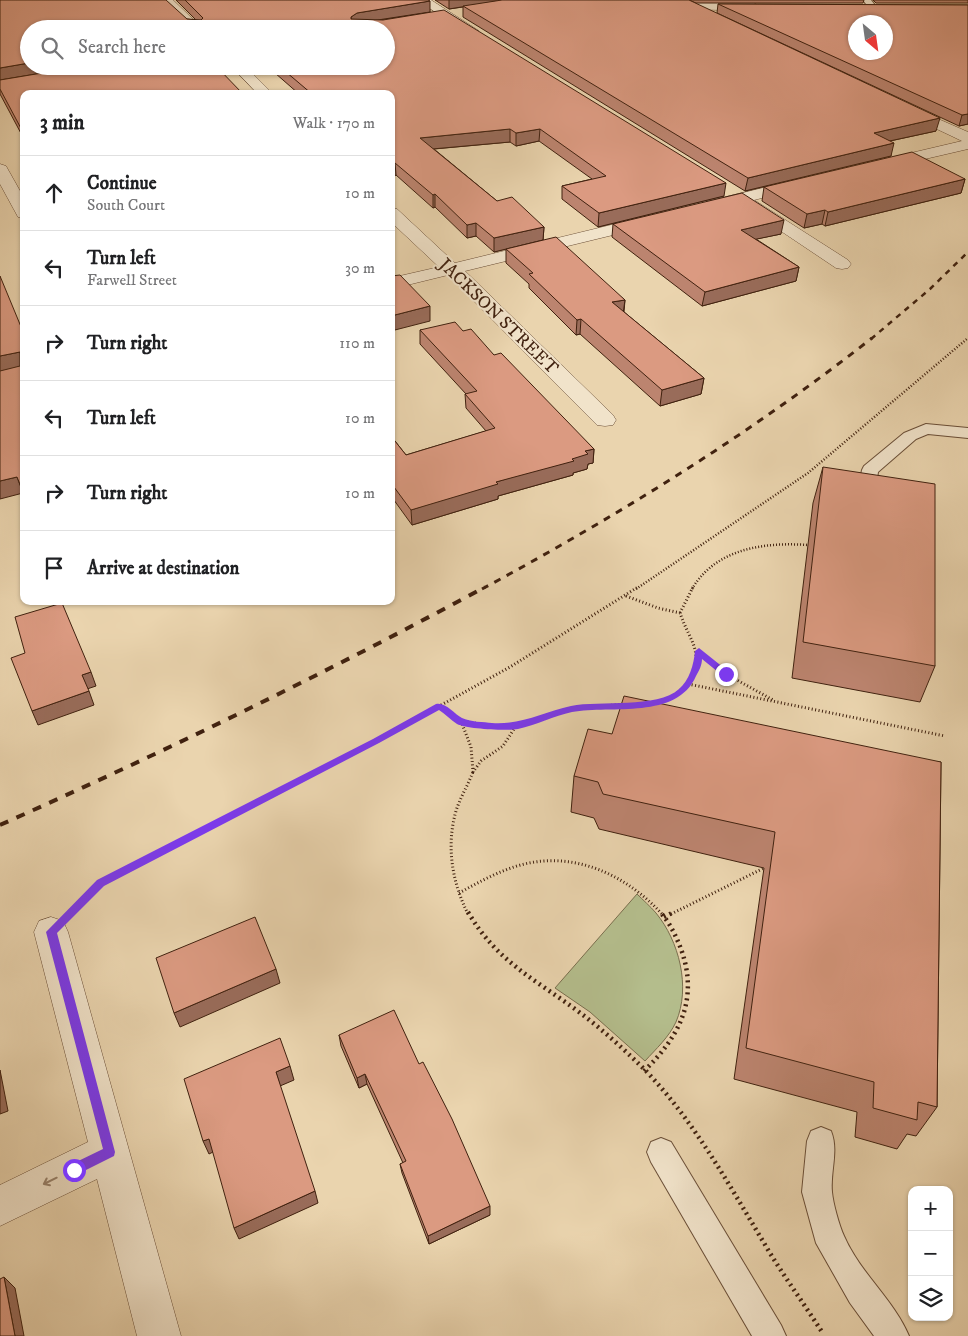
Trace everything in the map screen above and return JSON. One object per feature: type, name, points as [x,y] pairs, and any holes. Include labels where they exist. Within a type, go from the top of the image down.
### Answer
[{"type":"street","points":[[166,0],[187,20]]},
{"type":"street","points":[[423,0],[482,36]]},
{"type":"street","points":[[676,0],[718,20]]},
{"type":"street","points":[[691,7],[759,5]]},
{"type":"street","points":[[854,9],[875,6]]},
{"type":"street","points":[[428,18],[465,12]]},
{"type":"street","points":[[246,75],[262,90]]},
{"type":"street","points":[[890,102],[968,138]]},
{"type":"street","points":[[867,168],[968,144]]},
{"type":"street","points":[[0,169],[20,206]]},
{"type":"street","points":[[700,208],[811,181]]},
{"type":"street","points":[[726,188],[842,264]]},
{"type":"street","name":"JACKSON STREET","points":[[395,217],[468,284],[605,420]]},
{"type":"street","points":[[395,283],[662,217]]},
{"type":"street","points":[[51,932],[159,1336]]},
{"type":"street","points":[[0,1206],[110,1152]]},
{"type":"lane","points":[[865,499],[867,477],[870,470],[910,436],[926,429],[968,433]]},
{"type":"lane","points":[[820,1141],[817,1192],[831,1243],[861,1292],[893,1336]]},
{"type":"lane","points":[[661,1152],[770,1336]]},
{"type":"path","points":[[51,932],[100,883],[376,741],[510,667],[626,595],[808,473],[968,338]]},
{"type":"path","points":[[778,702],[726,674],[699,651],[686,632],[680,613],[701,575],[723,558],[756,546],[776,543],[808,544]]},
{"type":"path","points":[[626,595],[644,603],[680,613]]},
{"type":"path","points":[[646,705],[672,698],[682,692],[688,684],[698,662],[699,651]]},
{"type":"path","points":[[688,684],[945,736]]},
{"type":"path","points":[[439,706],[461,722],[493,726],[516,726],[571,709],[629,704]]},
{"type":"path","points":[[461,722],[471,747],[473,772]]},
{"type":"path","points":[[516,726],[503,746],[482,761],[473,772],[461,797],[452,831],[452,868],[467,912],[478,930],[513,968],[578,1011],[616,1042],[685,1117],[822,1332]]},
{"type":"path","points":[[459,893],[508,868],[532,862],[555,861],[580,863],[602,869],[626,881],[647,896],[664,917],[679,942],[688,967],[688,996],[681,1022],[668,1045],[644,1071]]},
{"type":"path","points":[[664,917],[764,868]]},
{"type":"green space","points":[[637,894],[656,913],[671,937],[680,965],[682,980],[680,1008],[676,1022],[666,1038],[645,1061],[590,1012],[555,988]]},
{"type":"building","points":[[0,0],[166,0],[187,19],[201,20],[20,20],[20,65],[0,68]]},
{"type":"building","points":[[185,0],[430,1],[357,13],[351,19],[383,20],[201,20],[203,18]]},
{"type":"building","points":[[502,0],[689,0],[940,118],[874,133],[894,143],[748,178],[463,6]]},
{"type":"building","points":[[718,4],[968,5],[968,114],[962,115]]},
{"type":"building","points":[[444,10],[726,183],[599,213],[562,186],[606,176],[540,129],[516,133],[510,129],[420,138],[497,201],[512,197],[544,227],[494,238],[476,223],[467,225],[435,194],[433,195],[395,163],[395,90],[307,90],[290,75],[395,75],[395,20],[383,20]]},
{"type":"building","points":[[30,75],[225,75],[239,90],[20,90],[20,126],[0,89],[0,80]]},
{"type":"building","points":[[912,152],[965,179],[828,212],[825,210],[807,214],[764,187]]},
{"type":"building","points":[[742,193],[784,220],[741,230],[799,267],[705,292],[613,224]]},
{"type":"building","points":[[556,237],[625,300],[612,302],[704,378],[662,390],[581,319],[577,320],[529,274],[533,273],[506,249]]},
{"type":"building","points":[[400,275],[430,306],[395,315],[395,276]]},
{"type":"building","points":[[0,276],[20,324],[20,352],[0,356]]},
{"type":"building","points":[[455,322],[463,331],[471,329],[494,355],[501,353],[594,449],[585,451],[588,454],[572,459],[574,461],[496,482],[498,484],[411,510],[395,488],[395,441],[406,455],[495,428],[465,394],[477,391],[420,330]]},
{"type":"building","points":[[20,366],[20,484],[17,477],[0,481],[0,371]]},
{"type":"building","points":[[823,467],[935,484],[935,666],[803,642]]},
{"type":"building","points":[[55,605],[63,605],[91,672],[82,675],[89,691],[32,711],[11,658],[25,653],[15,617]]},
{"type":"building","points":[[624,696],[941,762],[937,1107],[918,1102],[917,1120],[873,1108],[874,1082],[746,1048],[775,832],[603,794],[598,782],[574,776],[588,729],[612,734]]},
{"type":"building","points":[[255,917],[276,969],[174,1013],[156,958]]},
{"type":"building","points":[[394,1010],[419,1064],[423,1062],[452,1119],[490,1206],[428,1236],[400,1164],[406,1161],[365,1074],[357,1078],[339,1035]]},
{"type":"building","points":[[280,1038],[290,1066],[276,1072],[315,1191],[234,1228],[209,1139],[203,1141],[184,1079]]},
{"type":"building","points":[[4,1277],[15,1336],[0,1336],[0,1279]]},
{"type":"railway","points":[[871,339],[930,289],[968,252]]},
{"type":"railway","points":[[482,589],[584,532],[683,472],[779,407],[872,338]]},
{"type":"railway","points":[[0,825],[244,711],[485,587]]},
{"type":"route","points":[[74,1170],[110,1152],[51,932],[100,883],[376,741],[439,706],[461,722],[493,726],[516,726],[558,715],[571,709],[607,705],[646,705],[672,698],[682,692],[694,674],[699,651],[726,674]]}]
